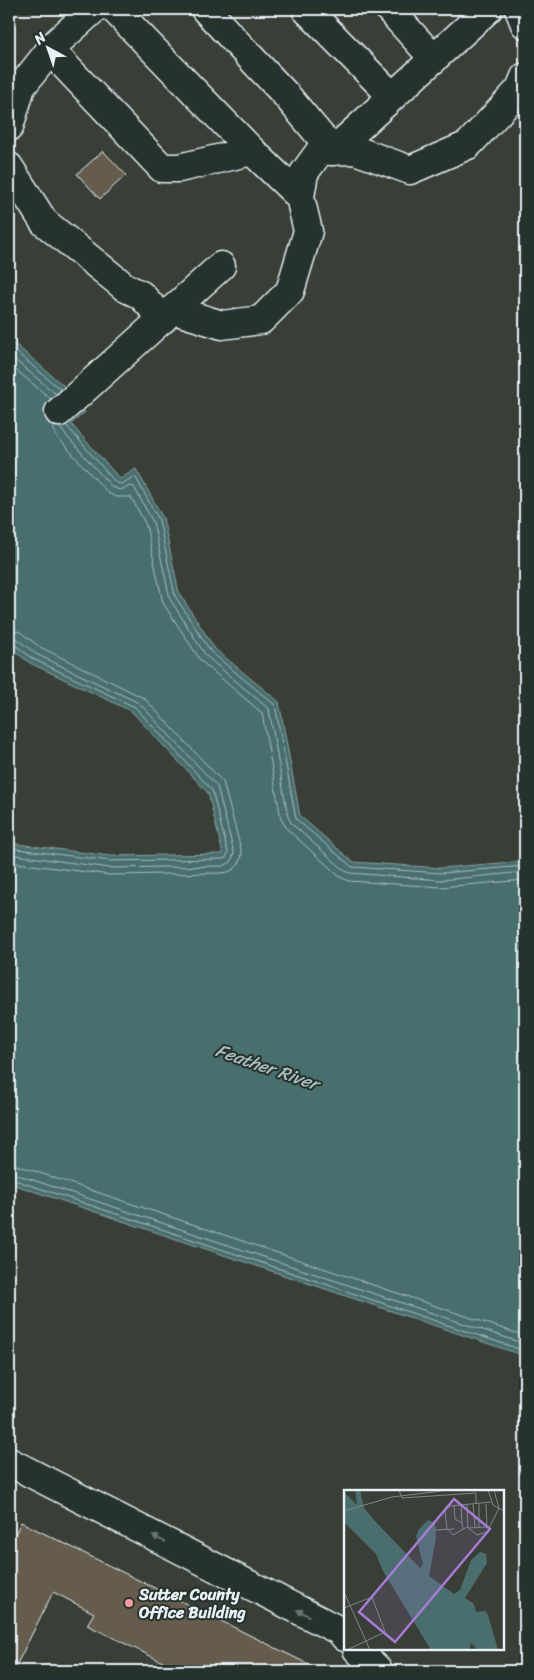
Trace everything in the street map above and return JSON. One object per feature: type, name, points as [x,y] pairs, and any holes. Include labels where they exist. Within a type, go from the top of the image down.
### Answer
[{"type":"lane","points":[[9,128],[21,87],[50,50],[94,9]]},
{"type":"lane","points":[[114,9],[300,197]]},
{"type":"lane","points":[[205,9],[286,95],[333,151]]},
{"type":"lane","points":[[306,9],[392,96]]},
{"type":"lane","points":[[389,9],[434,58]]},
{"type":"lane","points":[[333,151],[488,9]]},
{"type":"lane","points":[[519,9],[525,24]]},
{"type":"lane","points":[[50,50],[162,168],[179,168],[252,150]]},
{"type":"lane","points":[[9,167],[44,222],[126,288],[141,295],[169,314],[222,325],[261,320],[290,291],[308,231],[300,197],[304,172],[320,152],[355,150],[410,170],[468,145],[520,88],[525,77]]},
{"type":"lane","points":[[59,412],[221,266]]},
{"type":"lane","points":[[9,1462],[340,1632],[344,1636]]},
{"type":"lane","points":[[358,1650],[377,1671]]},
{"type":"water","name":"Feather River","points":[[9,344],[15,344],[64,386],[85,412],[71,424],[120,479],[136,469],[163,518],[179,593],[215,649],[279,702],[300,816],[353,862],[441,868],[525,861],[525,1356],[9,1183],[9,843],[110,856],[223,854],[208,793],[131,711],[30,663],[9,647]]},
{"type":"building","points":[[103,151],[126,175],[100,199],[77,174]]},
{"type":"building","name":"Sutter County Office Building","points":[[21,1522],[312,1666],[309,1671],[181,1671],[87,1625],[94,1613],[53,1592],[15,1668],[9,1665],[9,1547]]},
{"type":"place","name":"Sutter County Office Building","points":[[129,1603]]}]
